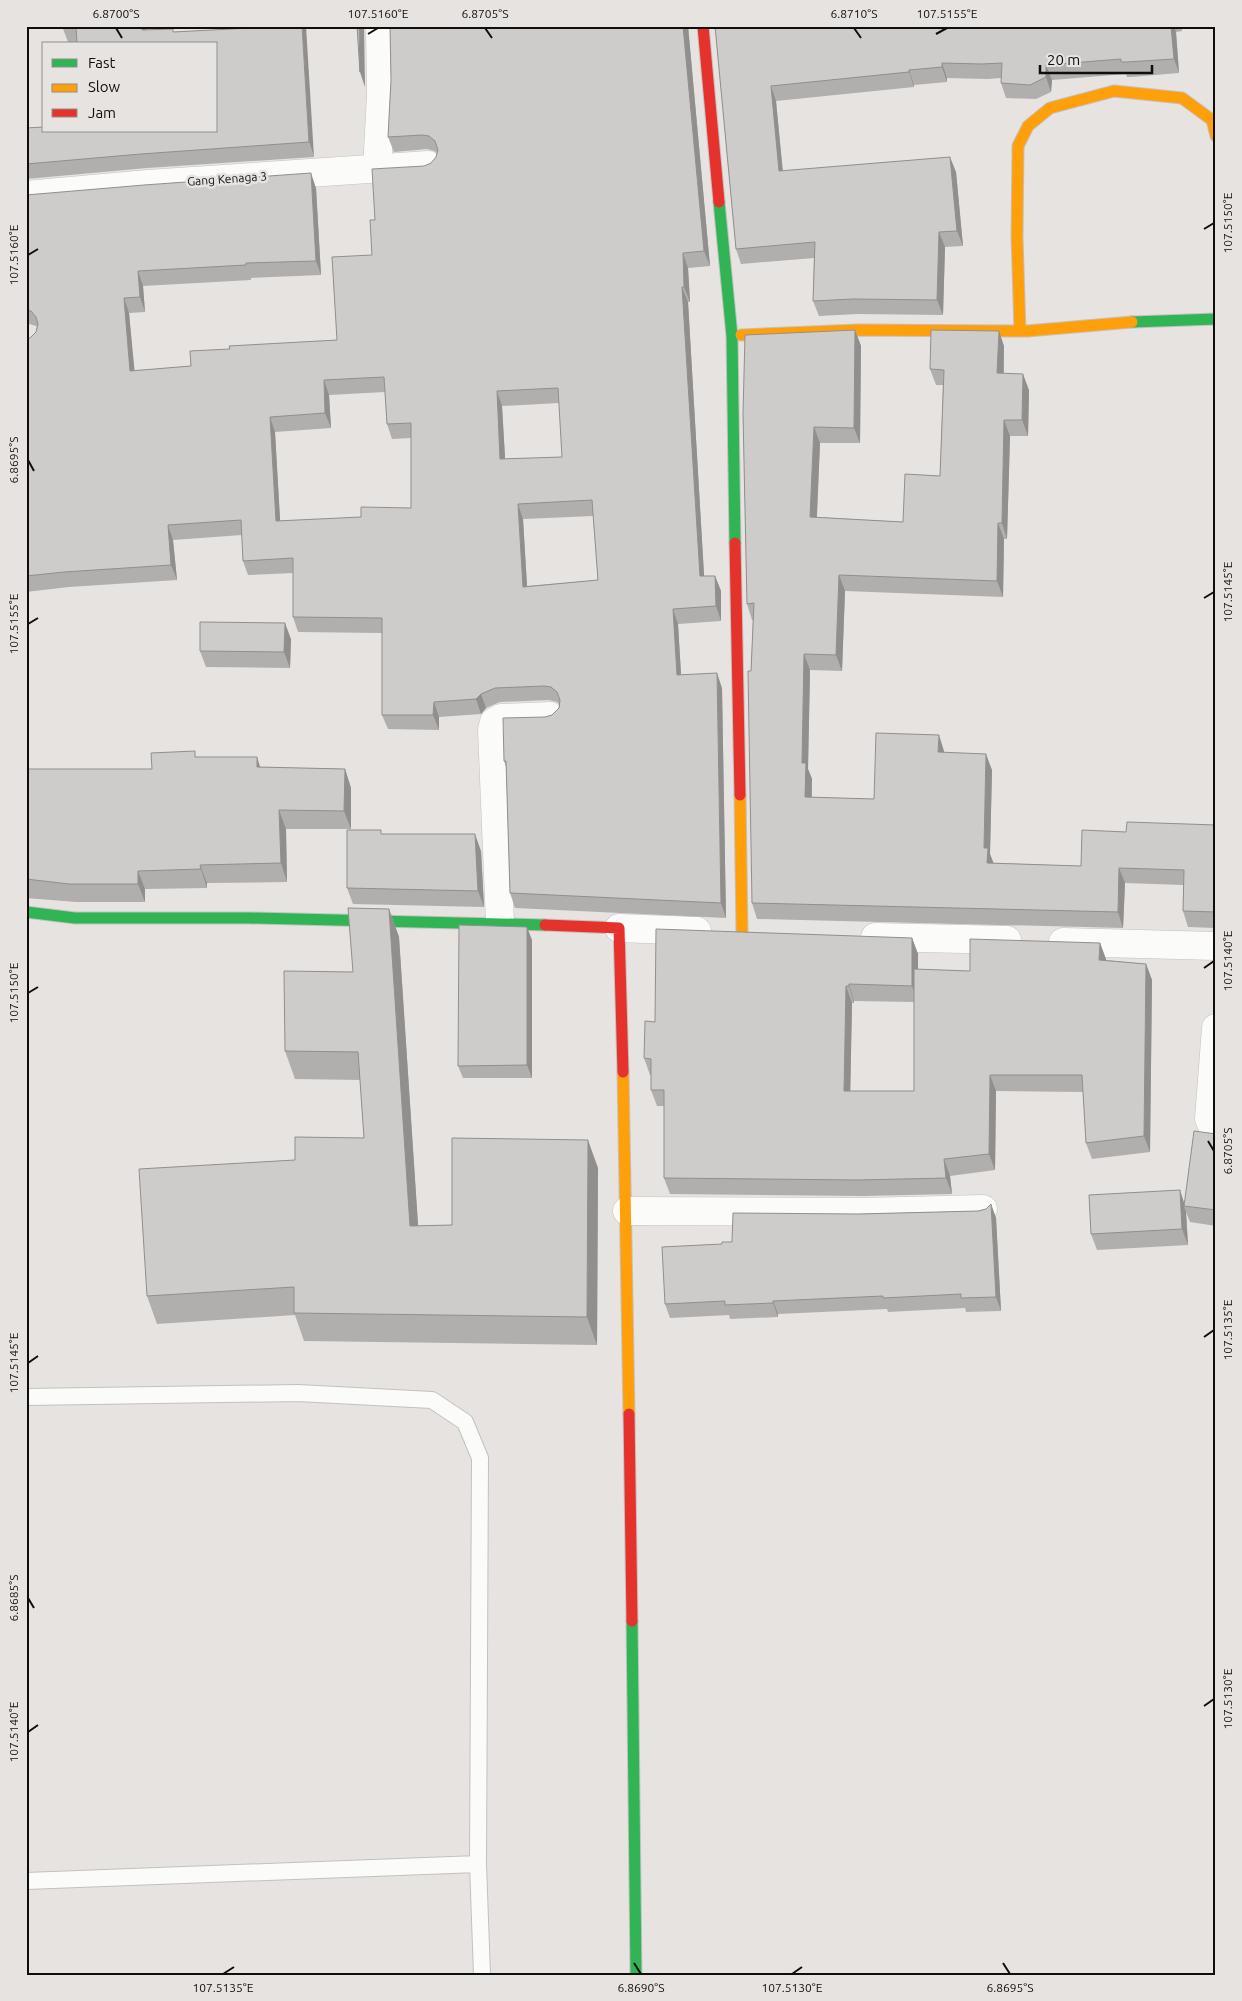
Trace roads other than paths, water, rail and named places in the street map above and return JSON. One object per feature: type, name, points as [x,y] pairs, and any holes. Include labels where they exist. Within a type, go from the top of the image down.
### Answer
[{"type":"street","points":[[377,168],[381,95],[380,26]]},
{"type":"street","points":[[26,912],[75,918],[250,918],[500,922],[752,934],[732,336],[703,26]]},
{"type":"street","points":[[1020,330],[1017,237],[1018,146],[1028,126],[1050,108],[1114,91],[1182,98],[1212,120],[1216,136]]},
{"type":"street","name":"Gang Kenaga 3","points":[[26,195],[148,184],[428,164]]},
{"type":"street","points":[[732,336],[858,330],[1020,330],[1153,320],[1216,319]]},
{"type":"street","points":[[500,922],[492,730],[494,722],[501,718],[550,716]]},
{"type":"street","points":[[619,928],[627,1211],[636,1975]]},
{"type":"street","points":[[851,936],[1216,946]]},
{"type":"street","points":[[1216,1028],[1209,1119],[1216,1135]]},
{"type":"street","points":[[627,1211],[863,1212],[983,1209]]},
{"type":"lane","points":[[26,1398],[326,1394],[432,1400],[465,1422],[480,1458],[478,1864],[482,1975]]},
{"type":"lane","points":[[26,1881],[478,1864]]}]
